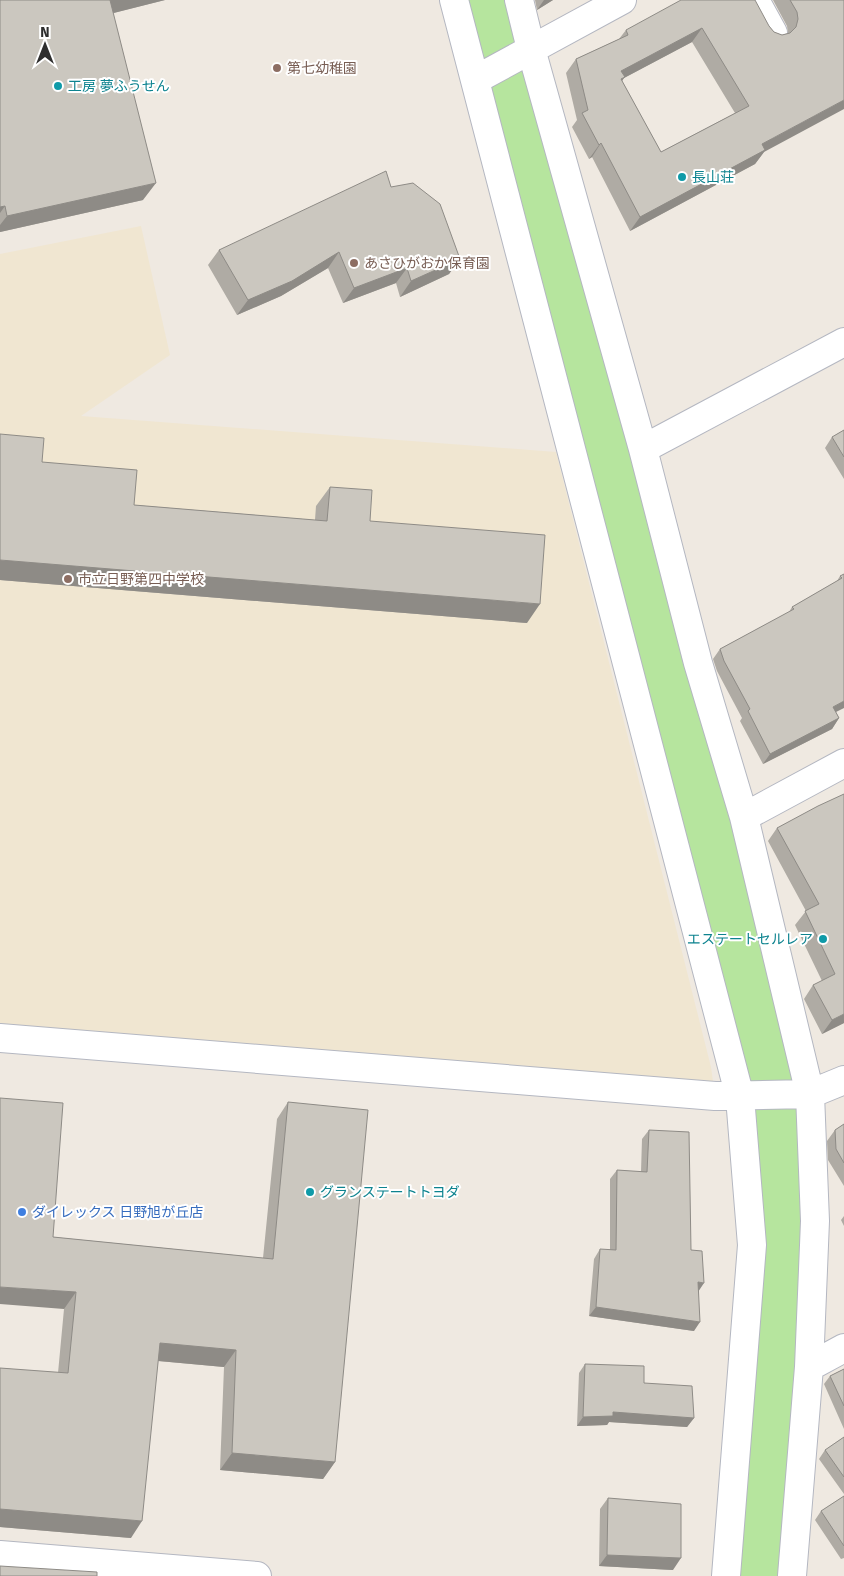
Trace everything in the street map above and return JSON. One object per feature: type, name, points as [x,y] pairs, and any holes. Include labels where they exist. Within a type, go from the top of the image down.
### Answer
[{"type":"street","points":[[454,0],[740,1097],[752,1245],[726,1576]]},
{"type":"street","points":[[519,0],[643,449],[698,663],[744,817],[810,1094],[815,1221],[810,1367],[792,1576]]},
{"type":"street","points":[[475,80],[622,0]]},
{"type":"street","points":[[755,0],[773,33]]},
{"type":"street","points":[[643,449],[844,342]]},
{"type":"street","points":[[744,817],[844,763]]},
{"type":"street","points":[[0,1038],[715,1096],[740,1097],[810,1094],[844,1080]]},
{"type":"street","points":[[810,1367],[844,1348]]},
{"type":"street","points":[[0,1555],[114,1570],[257,1576]]},
{"type":"shaded area","points":[[141,226],[170,355],[81,416],[556,452],[711,1067],[715,1096],[0,1038],[0,254]]},
{"type":"green space","points":[[454,0],[519,0],[810,1094],[792,1576],[726,1576],[743,1369],[740,1097]]},
{"type":"building","name":"工房 夢ふうせん","points":[[0,0],[110,0],[156,183],[7,216],[5,206],[0,207]]},
{"type":"building","points":[[681,0],[755,0],[769,26],[774,32],[782,35],[790,33],[796,27],[798,19],[797,12],[790,0],[844,0],[844,100],[762,144],[765,150],[640,217],[601,143],[599,145],[582,113],[588,110],[576,59],[628,35],[626,30]],"holes":[[[702,28],[749,106],[661,152],[621,79],[625,77],[621,71]]]},
{"type":"building","points":[[386,171],[391,187],[413,183],[440,204],[460,259],[411,281],[407,268],[354,288],[339,252],[292,281],[248,300],[219,250]]},
{"type":"building","points":[[844,430],[844,457],[832,437]]},
{"type":"building","points":[[0,434],[44,438],[42,462],[137,470],[134,505],[327,521],[330,487],[372,490],[370,521],[545,535],[540,604],[0,560]]},
{"type":"building","points":[[844,574],[844,701],[833,707],[839,718],[770,754],[748,711],[750,709],[724,661],[720,649],[794,609],[792,607],[842,578],[840,576]]},
{"type":"building","points":[[844,794],[844,1014],[832,1020],[813,985],[835,974],[805,911],[819,904],[777,828]]},
{"type":"building","points":[[0,1098],[63,1103],[53,1237],[273,1259],[288,1102],[368,1110],[335,1462],[232,1453],[236,1350],[160,1343],[142,1521],[0,1509],[0,1368],[68,1373],[76,1292],[0,1287]]},
{"type":"building","points":[[844,1124],[844,1163],[836,1149],[835,1130]]},
{"type":"building","points":[[649,1130],[689,1132],[691,1250],[702,1251],[704,1283],[698,1282],[700,1322],[596,1307],[600,1249],[616,1250],[617,1170],[647,1172]]},
{"type":"building","points":[[585,1364],[644,1366],[644,1383],[692,1386],[694,1418],[613,1412],[613,1416],[583,1417]]},
{"type":"building","points":[[844,1369],[844,1406],[830,1376]]},
{"type":"building","points":[[844,1437],[844,1477],[825,1450]]},
{"type":"building","points":[[844,1496],[844,1546],[821,1511]]},
{"type":"building","points":[[608,1498],[681,1504],[681,1558],[607,1555]]},
{"type":"building","points":[[0,1566],[97,1572],[97,1576],[0,1576]]},
{"type":"place","name":"第七幼稚園","points":[[277,68]]},
{"type":"place","name":"工房 夢ふうせん","points":[[58,86]]},
{"type":"place","name":"長山荘","points":[[682,177]]},
{"type":"place","name":"あさひがおか保育園","points":[[354,263]]},
{"type":"place","name":"市立日野第四中学校","points":[[68,579]]},
{"type":"place","name":"エステートセルレア","points":[[823,939]]},
{"type":"place","name":"グランステートトヨダ","points":[[310,1192]]},
{"type":"place","name":"ダイレックス 日野旭が丘店","points":[[22,1212]]}]
